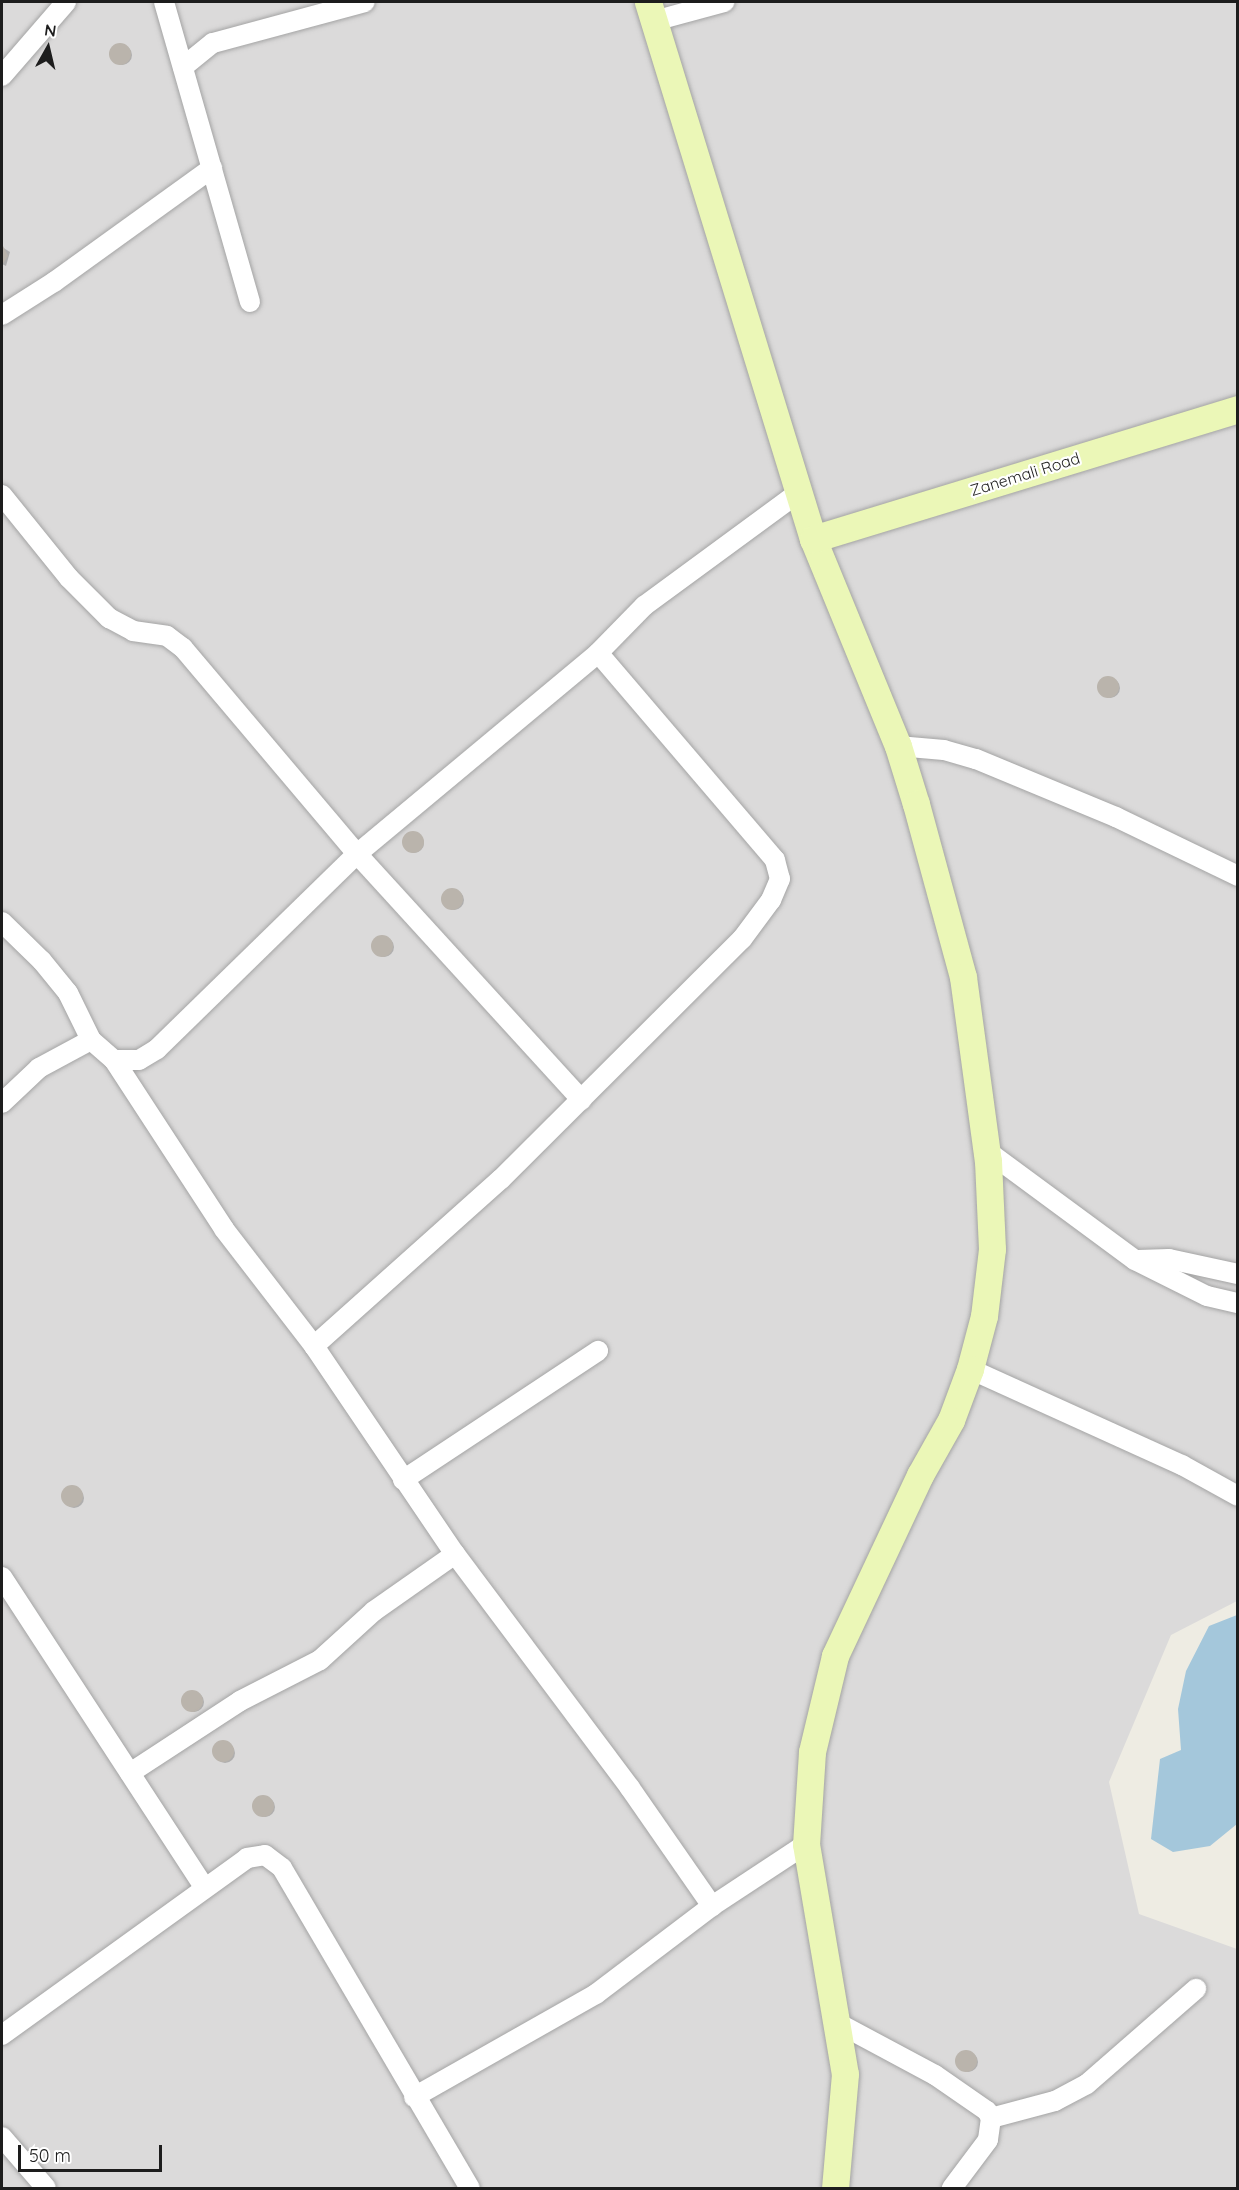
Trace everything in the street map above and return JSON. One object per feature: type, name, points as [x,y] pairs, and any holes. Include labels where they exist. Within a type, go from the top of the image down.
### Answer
[{"type":"street","points":[[2,76],[66,2]]},
{"type":"street","points":[[164,2],[250,302]]},
{"type":"street","points":[[183,67],[213,43],[365,2]]},
{"type":"street","points":[[724,2],[651,11],[813,539],[898,746],[963,977],[987,1151],[992,1249],[984,1316],[970,1369],[951,1420],[920,1475],[835,1656],[812,1752],[806,1844],[845,2074],[835,2188]]},
{"type":"street","points":[[2,315],[54,282],[212,168]]},
{"type":"street","name":"Zanemali Road","points":[[813,539],[1238,409]]},
{"type":"street","points":[[114,1060],[139,1060],[157,1049],[357,854],[598,652],[652,599],[799,492]]},
{"type":"street","points":[[2,495],[69,578],[102,611],[133,631],[167,636],[183,648],[357,854],[582,1100]]},
{"type":"street","points":[[314,1346],[501,1179],[582,1100],[742,939],[771,900],[780,872],[775,860],[598,652]]},
{"type":"street","points":[[898,746],[944,750],[976,759],[1116,816],[1238,876]]},
{"type":"street","points":[[2,922],[58,980],[79,1011],[91,1040],[114,1060],[224,1229],[314,1346],[455,1554],[630,1788],[712,1906]]},
{"type":"street","points":[[2,1103],[39,1068],[91,1040]]},
{"type":"street","points":[[987,1151],[1135,1260],[1208,1296],[1238,1303]]},
{"type":"street","points":[[1135,1260],[1170,1259],[1238,1274]]},
{"type":"street","points":[[403,1480],[598,1351]]},
{"type":"street","points":[[970,1369],[1182,1465],[1238,1496]]},
{"type":"street","points":[[130,1773],[240,1701],[320,1660],[374,1611],[455,1554]]},
{"type":"street","points":[[2,1576],[205,1888]]},
{"type":"street","points":[[414,2097],[596,1994],[712,1906],[806,1844]]},
{"type":"street","points":[[2,2035],[205,1888],[255,1856],[265,1855],[282,1868],[414,2097],[470,2188]]},
{"type":"street","points":[[991,2118],[1056,2101],[1087,2084],[1196,1989]]},
{"type":"street","points":[[836,2022],[935,2075],[980,2103],[991,2118]]},
{"type":"street","points":[[952,2188],[982,2153],[991,2118]]},
{"type":"street","points":[[2,2138],[46,2188]]},
{"type":"shaded area","points":[[2,2],[1237,2],[1237,1601],[1171,1635],[1109,1782],[1139,1914],[1237,1949],[1237,2188],[2,2188]]},
{"type":"water","points":[[1237,1615],[1237,1824],[1210,1846],[1173,1852],[1151,1839],[1160,1759],[1181,1750],[1178,1709],[1186,1671],[1209,1626]]},
{"type":"building","points":[[120,43],[128,46],[131,54],[128,62],[120,65],[112,62],[109,54],[112,46]]},
{"type":"building","points":[[2,244],[8,256],[2,265]]},
{"type":"building","points":[[1108,676],[1116,679],[1119,687],[1116,695],[1108,698],[1100,695],[1097,687],[1100,679]]},
{"type":"building","points":[[413,831],[421,834],[424,842],[421,850],[413,853],[405,850],[402,842],[405,834]]},
{"type":"building","points":[[452,888],[460,891],[463,899],[460,907],[452,910],[444,907],[441,899],[444,891]]},
{"type":"building","points":[[382,935],[390,938],[393,946],[390,954],[382,957],[374,954],[371,946],[374,938]]},
{"type":"building","points":[[72,1485],[80,1488],[83,1496],[80,1504],[72,1507],[64,1504],[61,1496],[64,1488]]},
{"type":"building","points":[[192,1690],[200,1693],[203,1701],[200,1709],[192,1712],[184,1709],[181,1701],[184,1693]]},
{"type":"building","points":[[223,1740],[231,1743],[234,1751],[231,1759],[223,1762],[215,1759],[212,1751],[215,1743]]},
{"type":"building","points":[[263,1795],[271,1798],[274,1806],[271,1814],[263,1817],[255,1814],[252,1806],[255,1798]]},
{"type":"building","points":[[966,2050],[974,2053],[977,2061],[974,2069],[966,2072],[958,2069],[955,2061],[958,2053]]}]
